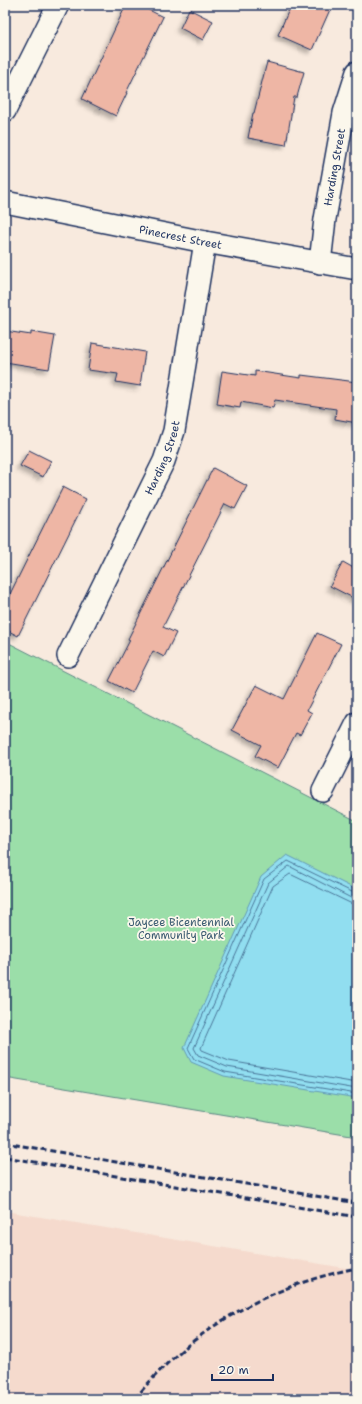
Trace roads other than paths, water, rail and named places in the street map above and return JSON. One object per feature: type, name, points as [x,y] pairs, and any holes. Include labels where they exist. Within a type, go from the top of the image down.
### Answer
[{"type":"street","points":[[5,111],[58,5]]},
{"type":"street","name":"Harding Street","points":[[320,263],[325,219],[344,113],[357,72]]},
{"type":"street","name":"Pinecrest Street","points":[[5,202],[205,242],[357,269]]},
{"type":"street","name":"Harding Street","points":[[68,656],[161,468],[170,446],[174,431],[205,242]]},
{"type":"street","points":[[323,791],[357,723]]},
{"type":"water","points":[[287,855],[357,890],[357,1098],[224,1076],[191,1062],[184,1048],[261,877]]},
{"type":"railway","points":[[5,1143],[357,1203]]},
{"type":"railway","points":[[5,1157],[357,1217]]},
{"type":"railway","points":[[135,1399],[157,1374],[181,1351],[206,1331],[234,1314],[263,1298],[293,1286],[357,1268]]},
{"type":"park label","name":"Jaycee Bicentennial Community Park","points":[[181,928]]}]
